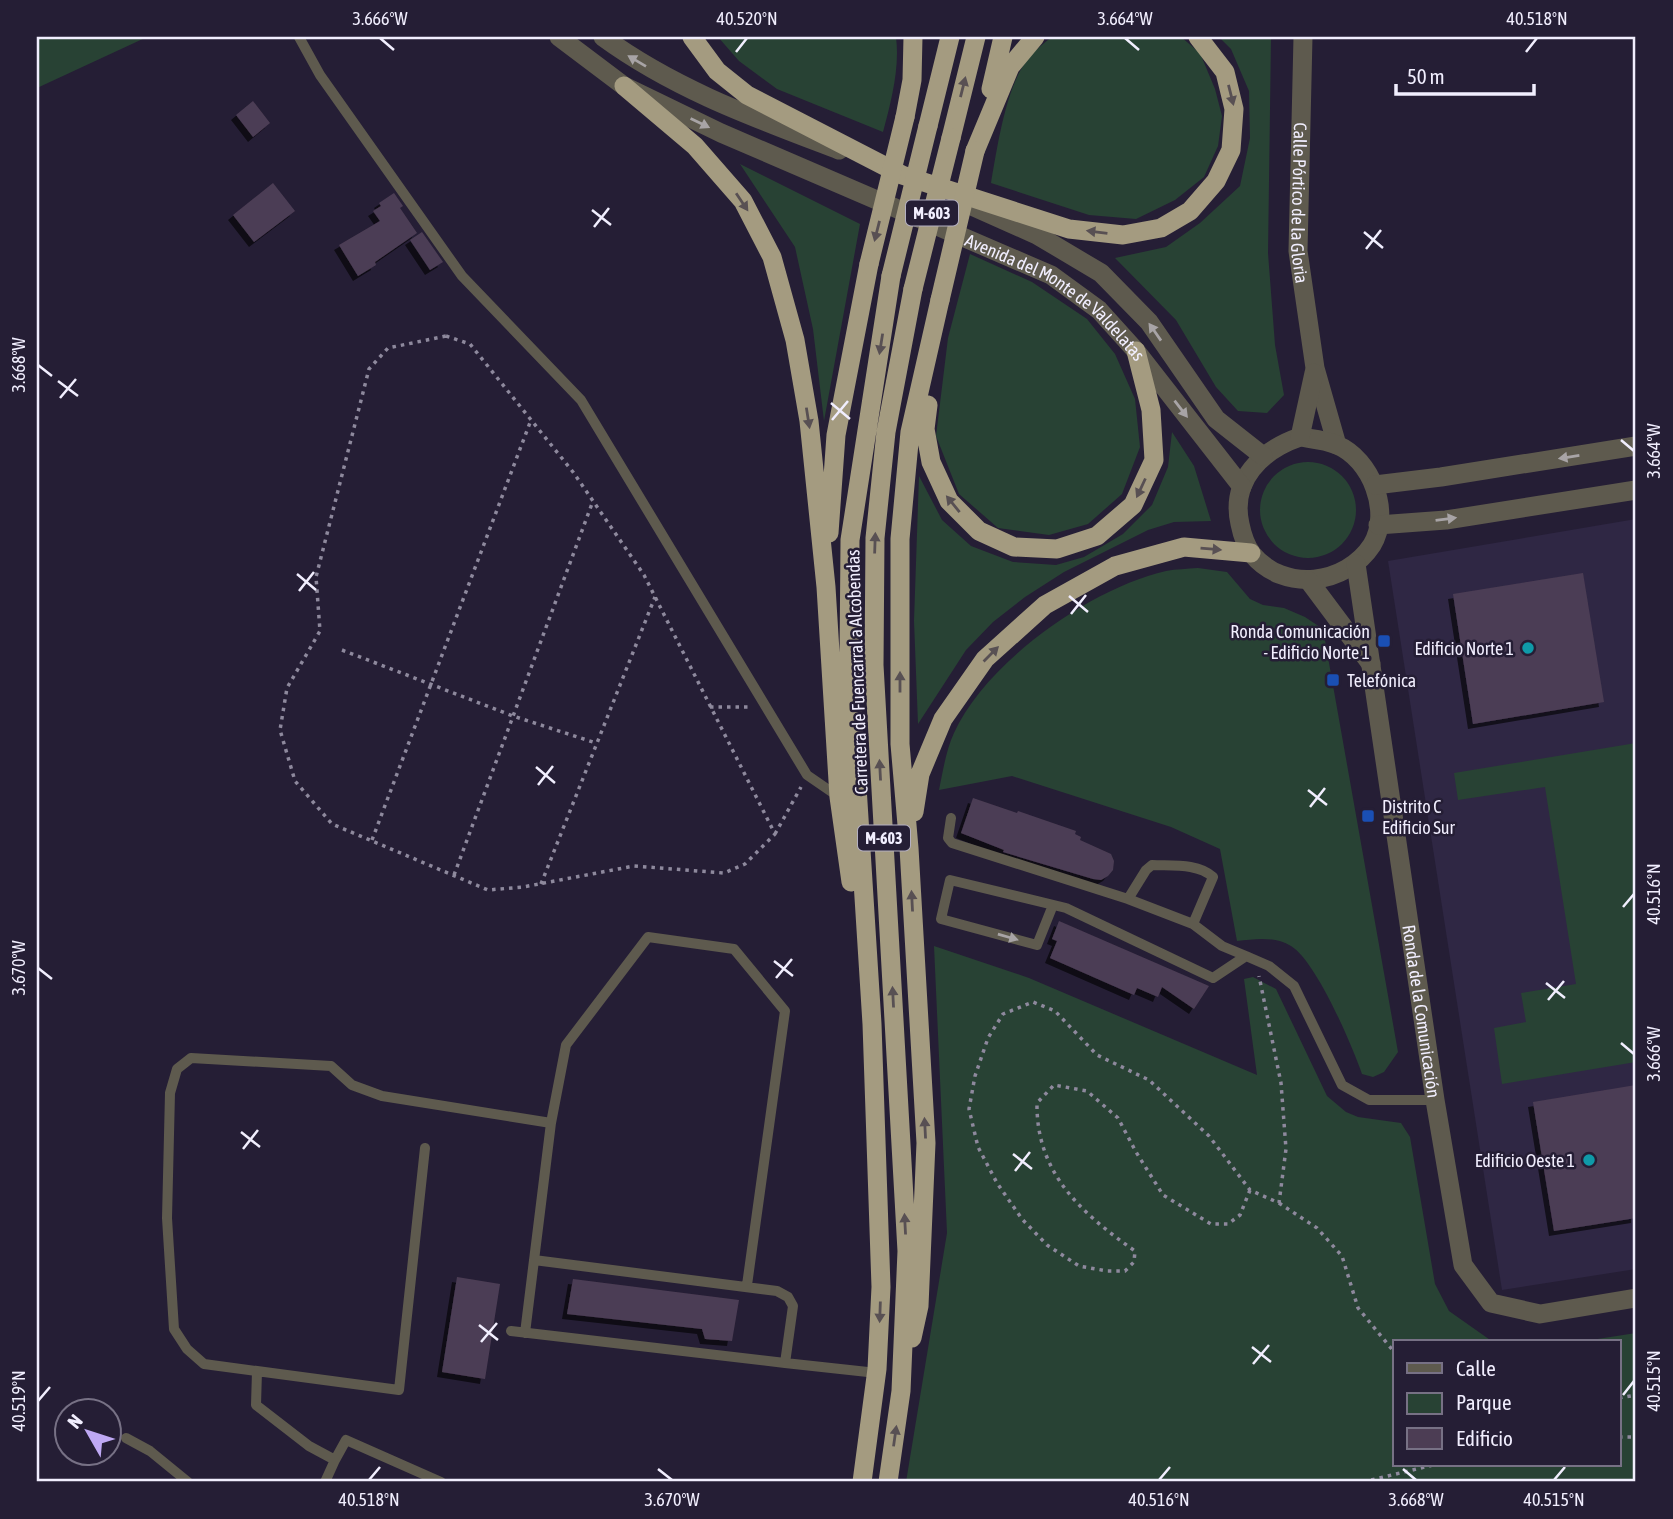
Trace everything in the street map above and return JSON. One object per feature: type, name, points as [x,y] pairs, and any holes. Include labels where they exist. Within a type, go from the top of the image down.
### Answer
[{"type":"highway","points":[[692,37],[717,71],[747,94],[902,175],[1069,229],[1123,235],[1161,228],[1190,211],[1216,181],[1231,150],[1234,109],[1225,72],[1198,37]]},
{"type":"highway","points":[[826,587],[836,435],[869,264],[905,117],[912,79],[913,37]]},
{"type":"highway","name":"Carretera de Fuencarral a Alcobendas","points":[[862,1482],[877,1373],[881,1287],[872,1024],[849,660],[850,540],[891,276],[950,37]]},
{"type":"highway","name":"Carretera de Fuencarral a Alcobendas","points":[[888,1482],[901,1391],[907,1251],[874,665],[875,538],[886,432],[913,289],[976,37]]},
{"type":"highway","points":[[901,1391],[919,1306],[926,1143],[901,744],[901,539],[910,432],[1003,37]]},
{"type":"highway","points":[[975,151],[1010,67],[1035,37]]},
{"type":"highway","points":[[624,86],[695,146],[743,201],[772,257],[794,340],[809,421],[826,587],[839,797],[872,1024]]},
{"type":"highway","points":[[940,300],[925,429],[931,462],[949,501],[979,531],[1014,547],[1057,549],[1097,536],[1133,505],[1154,460],[1152,410],[1136,351]]},
{"type":"highway","points":[[909,848],[920,774],[943,719],[985,659],[1045,605],[1115,566],[1184,547],[1251,553]]},
{"type":"street","name":"Avenida del Monte de Valdelatas","points":[[559,37],[624,86],[721,133],[1051,275],[1099,310],[1136,351],[1242,487]]},
{"type":"street","name":"Avenida del Monte de Valdelatas","points":[[603,37],[634,60],[714,102],[902,175],[1037,235],[1101,273],[1149,322],[1216,419],[1263,456]]},
{"type":"street","name":"Calle Pórtico de la Gloria","points":[[1303,37],[1298,251],[1315,368],[1337,445]]},
{"type":"street","name":"Calle Pórtico de la Gloria","points":[[1300,437],[1315,368]]},
{"type":"street","points":[[1300,437],[1337,445],[1355,456],[1375,485],[1379,505],[1378,525],[1373,543],[1356,564],[1333,577],[1309,581],[1286,577],[1261,563],[1251,553],[1238,515],[1242,487],[1250,471],[1278,444],[1300,437]]},
{"type":"street","points":[[1375,485],[1636,446]]},
{"type":"street","points":[[1378,525],[1446,520],[1636,490]]},
{"type":"street","name":"Ronda de la Comunicación","points":[[1356,564],[1434,1100],[1463,1265],[1491,1303],[1540,1314],[1636,1298]]},
{"type":"street","points":[[1309,581],[1372,666]]},
{"type":"lane","points":[[299,37],[320,75],[462,276],[581,400],[807,775],[839,797]]},
{"type":"lane","points":[[951,818],[948,838],[952,843],[1128,899],[1193,924],[1222,946],[1269,966],[1294,986],[1342,1085],[1369,1100],[1434,1100]]},
{"type":"lane","points":[[1128,899],[1152,865],[1192,867],[1211,874],[1213,877],[1193,924]]},
{"type":"lane","points":[[1053,905],[1037,945],[941,919],[950,880],[1066,908],[1213,978],[1251,958]]},
{"type":"lane","points":[[525,1333],[551,1123],[566,1045],[648,937],[734,950],[785,1011],[747,1286]]},
{"type":"lane","points":[[425,1148],[399,1390],[204,1364],[187,1349],[174,1329],[167,1218],[170,1093],[177,1069],[191,1058],[331,1066],[352,1086],[382,1096],[551,1123]]},
{"type":"lane","points":[[534,1260],[777,1291],[788,1297],[793,1306],[785,1363]]},
{"type":"lane","points":[[511,1331],[877,1373]]},
{"type":"lane","points":[[257,1371],[256,1405],[309,1446],[335,1460]]},
{"type":"lane","points":[[126,1438],[150,1451],[188,1482]]},
{"type":"lane","points":[[325,1482],[346,1440],[441,1482]]},
{"type":"path","points":[[775,834],[644,575],[573,471],[470,344],[446,336],[388,348],[369,369],[316,577],[320,631],[287,688],[280,730],[295,781],[332,824],[488,890],[541,884],[634,866],[724,873],[745,864],[775,834],[807,775]]},
{"type":"path","points":[[372,841],[531,420]]},
{"type":"path","points":[[454,876],[593,501]]},
{"type":"path","points":[[541,884],[655,597]]},
{"type":"path","points":[[342,650],[513,716],[597,743]]},
{"type":"path","points":[[710,708],[766,706]]},
{"type":"path","points":[[1251,958],[1281,1083],[1286,1149],[1279,1203]]},
{"type":"path","points":[[1250,1190],[1240,1214],[1228,1224],[1211,1224],[1163,1195],[1118,1118],[1087,1091],[1054,1085],[1037,1103],[1037,1128],[1047,1158],[1062,1186],[1091,1217],[1135,1251],[1134,1262],[1125,1271],[1079,1266],[1046,1245],[1021,1219],[997,1183],[978,1147],[969,1110],[975,1076],[988,1038],[1003,1014],[1032,1002],[1055,1011],[1097,1055],[1149,1080],[1209,1136],[1250,1190],[1279,1203],[1317,1228],[1342,1256],[1358,1308],[1393,1351]]},
{"type":"path","points":[[1363,1482],[1429,1466]]},
{"type":"shaded area","points":[[1636,519],[1636,1269],[1502,1290],[1388,561]]},
{"type":"green space","points":[[37,37],[147,37],[37,88]]},
{"type":"green space","points":[[718,37],[896,37],[896,73],[883,132],[777,89],[739,61]]},
{"type":"green space","points":[[1052,37],[1181,37],[1200,53],[1215,89],[1222,116],[1218,146],[1204,177],[1175,200],[1136,219],[1089,215],[991,183],[1008,101],[1020,70],[1036,50]]},
{"type":"green space","points":[[1219,37],[1271,37],[1268,253],[1275,345],[1284,395],[1267,413],[1238,411],[1216,387],[1176,320],[1115,258],[1166,247],[1200,223],[1240,186],[1250,138],[1249,91],[1231,49]]},
{"type":"green space","points":[[740,164],[860,224],[824,421],[813,329],[795,247]]},
{"type":"green space","points":[[970,254],[1032,282],[1087,319],[1115,354],[1135,399],[1140,447],[1122,494],[1088,524],[1049,535],[998,528],[959,494],[936,436],[948,338]]},
{"type":"green space","points":[[1172,432],[1194,466],[1211,521],[1174,522],[1148,530],[1064,572],[1025,597],[993,622],[966,650],[918,724],[914,621],[919,476],[942,520],[971,546],[1013,562],[1056,565],[1084,557],[1123,534],[1152,505],[1168,467]]},
{"type":"green space","points":[[1308,462],[1326,466],[1342,476],[1352,492],[1356,510],[1352,528],[1342,544],[1326,554],[1308,558],[1290,554],[1274,544],[1264,528],[1260,510],[1264,492],[1274,476],[1290,466]]},
{"type":"green space","points":[[1198,568],[1227,572],[1250,599],[1263,605],[1284,608],[1323,629],[1398,1052],[1384,1072],[1373,1077],[1362,1074],[1322,985],[1301,955],[1291,946],[1278,941],[1237,941],[1220,849],[1171,827],[1012,776],[939,790],[954,733],[969,706],[1015,655],[1074,611],[1106,594],[1166,571]]},
{"type":"green space","points":[[1636,743],[1636,1062],[1502,1084],[1494,1028],[1526,1022],[1521,993],[1576,984],[1545,787],[1458,800],[1454,773]]},
{"type":"green space","points":[[934,946],[1029,978],[1257,1075],[1244,979],[1253,977],[1276,989],[1327,1096],[1346,1112],[1358,1117],[1401,1123],[1410,1137],[1435,1284],[1449,1311],[1490,1340],[1393,1340],[1393,1466],[1620,1466],[1620,1340],[1591,1340],[1636,1333],[1636,1482],[906,1482],[947,1233]]},
{"type":"building","points":[[253,101],[270,123],[253,137],[236,115]]},
{"type":"building","points":[[273,183],[295,211],[254,242],[233,215]]},
{"type":"building","points":[[394,193],[403,206],[400,208],[417,233],[358,276],[339,245],[380,221],[373,211],[381,206],[379,203]]},
{"type":"building","points":[[422,232],[443,262],[430,270],[410,240]]},
{"type":"building","name":"Edificio Norte 1","points":[[1583,573],[1604,702],[1473,724],[1453,594]]},
{"type":"building","points":[[973,798],[1076,831],[1075,834],[1081,837],[1080,840],[1111,854],[1114,861],[1113,870],[1101,880],[1093,879],[1003,852],[1004,850],[961,833]]},
{"type":"building","points":[[1059,921],[1209,986],[1194,1009],[1162,987],[1158,997],[1137,988],[1134,995],[1050,958],[1057,941],[1052,939]]},
{"type":"building","name":"Edificio Oeste 1","points":[[1636,1085],[1636,1218],[1554,1231],[1533,1102]]},
{"type":"building","points":[[457,1277],[500,1284],[485,1379],[442,1372]]},
{"type":"building","points":[[573,1279],[739,1300],[732,1341],[705,1339],[702,1329],[567,1314]]},
{"type":"place","name":"Ronda Comunicación - Edificio Norte 1","points":[[1384,641]]},
{"type":"place","name":"Edificio Norte 1","points":[[1528,648]]},
{"type":"place","name":"Telefónica","points":[[1333,680]]},
{"type":"place","name":"Distrito C Edificio Sur","points":[[1368,816]]},
{"type":"place","name":"Edificio Oeste 1","points":[[1589,1160]]}]
